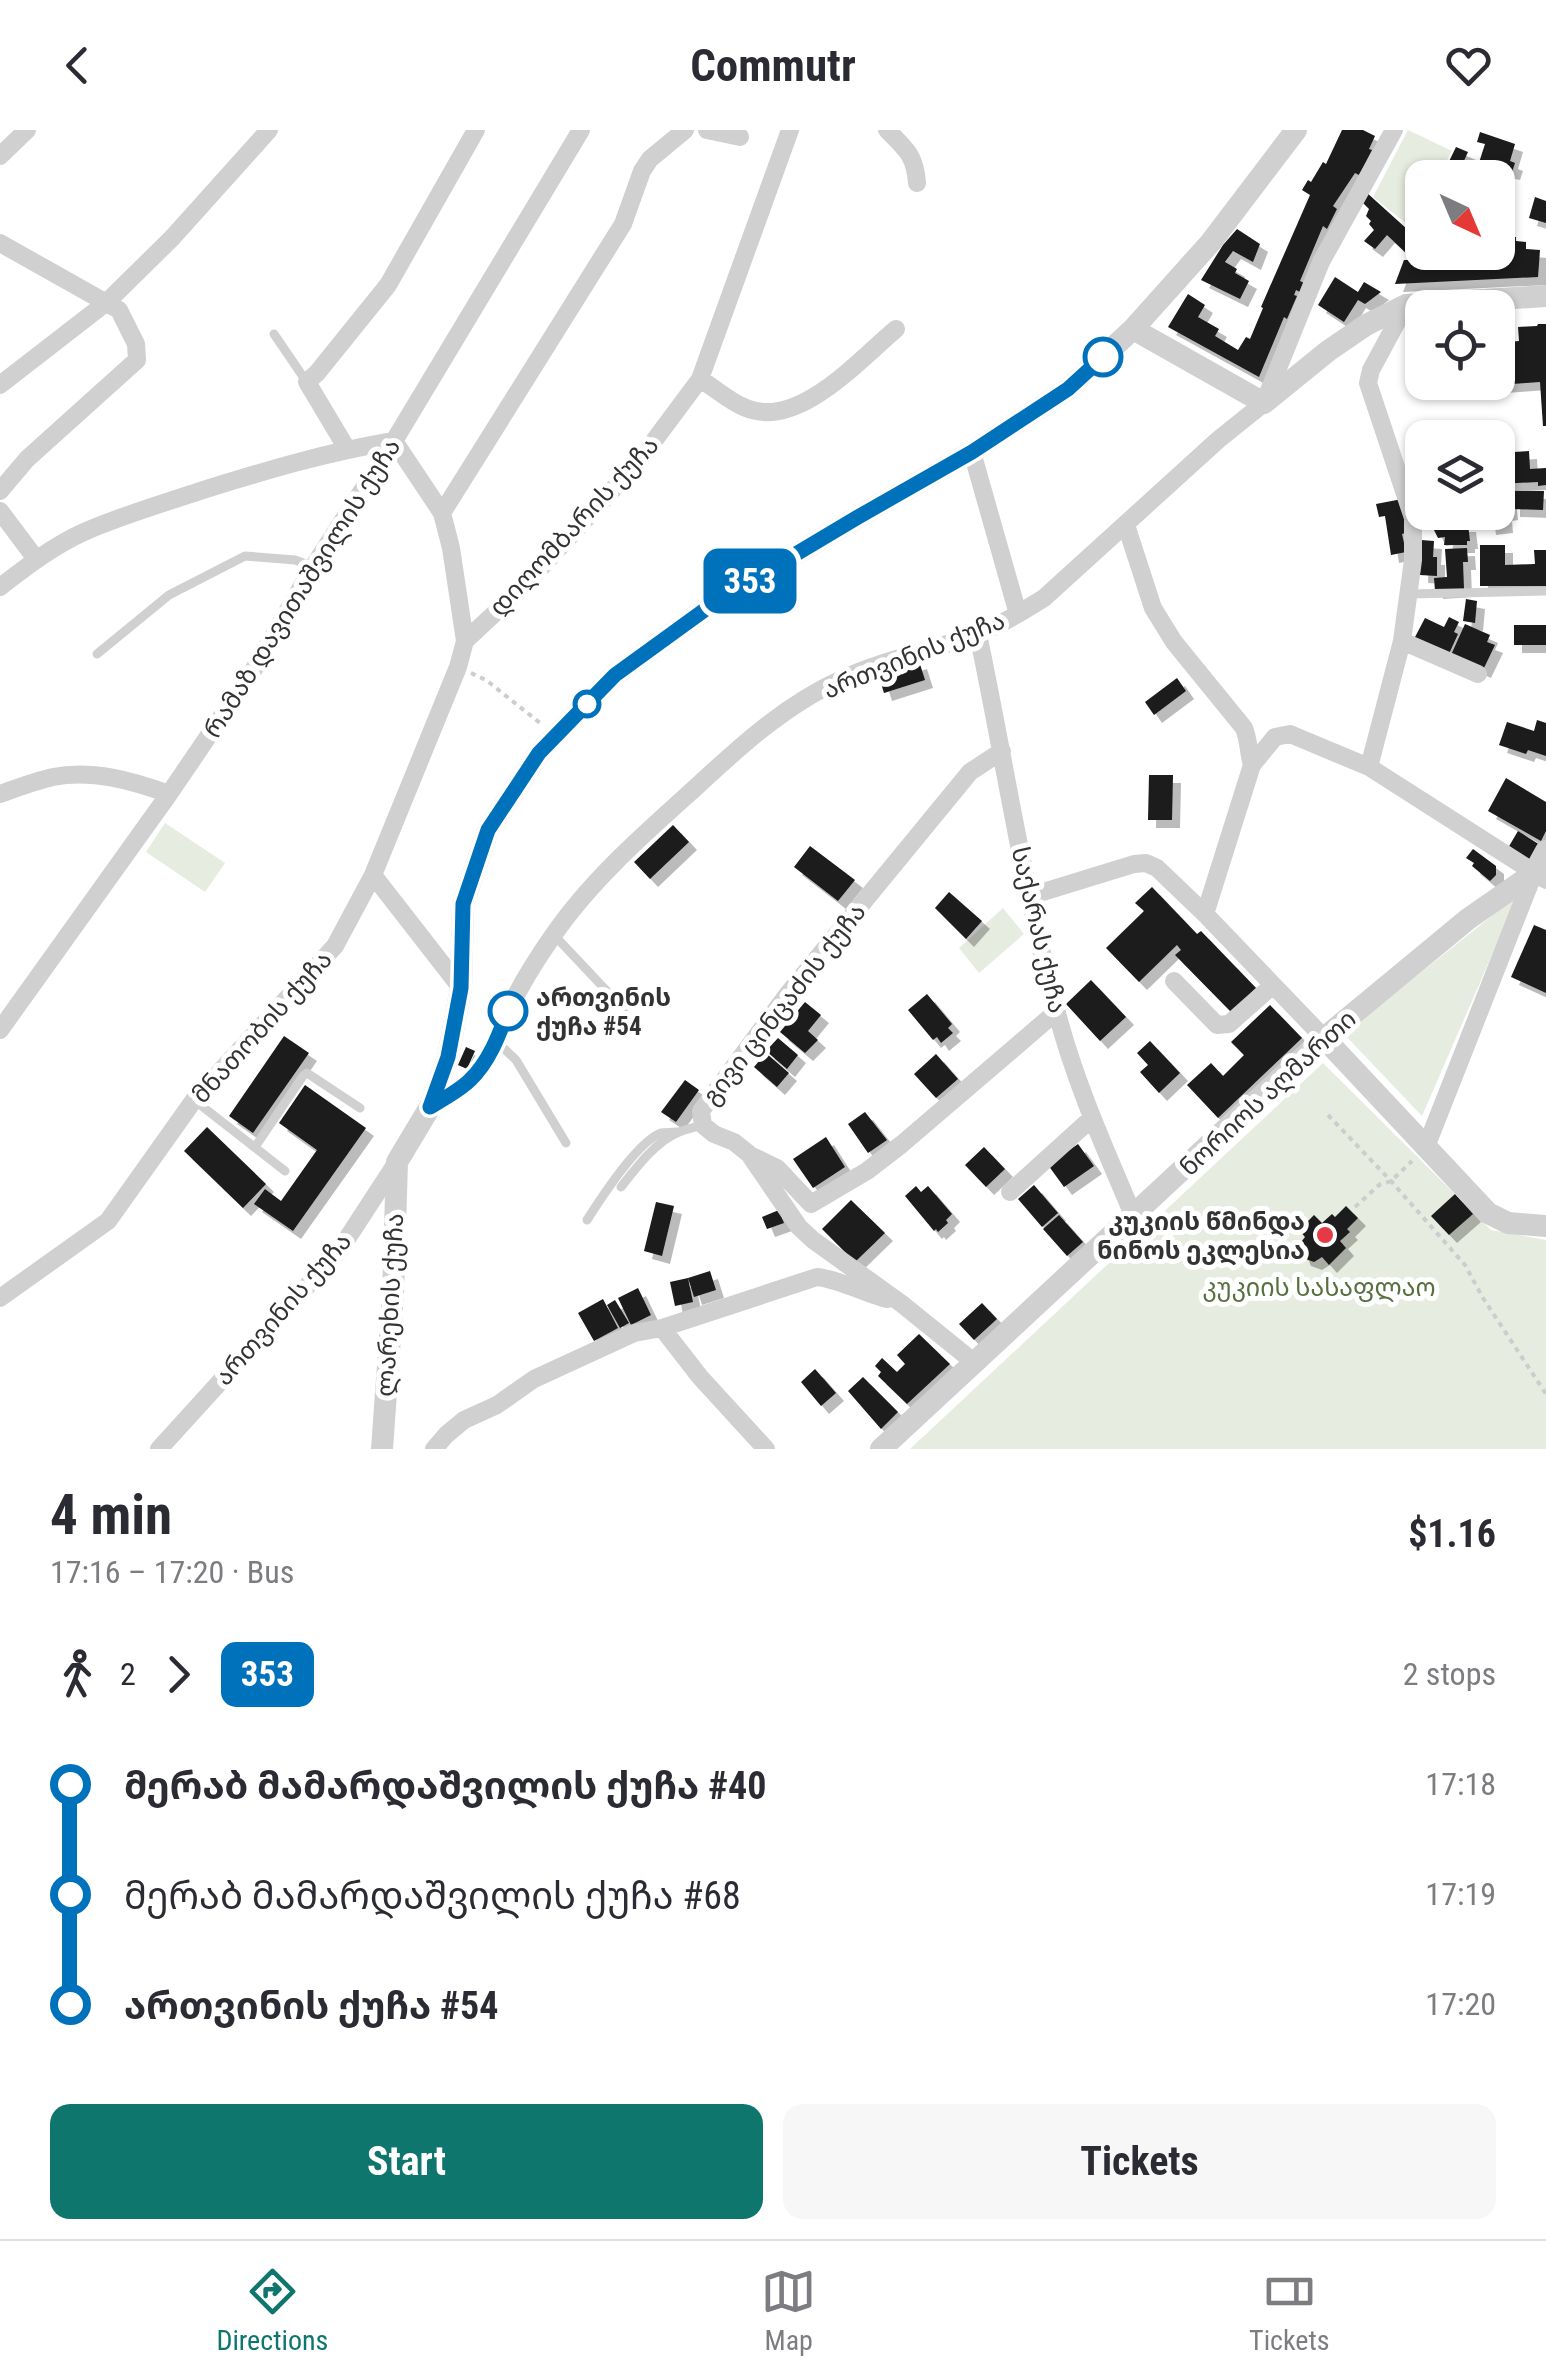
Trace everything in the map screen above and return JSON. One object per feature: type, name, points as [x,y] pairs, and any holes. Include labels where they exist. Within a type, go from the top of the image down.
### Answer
[{"type":"street","points":[[0,156],[27,130]]},
{"type":"street","points":[[0,384],[107,302],[172,238],[268,130]]},
{"type":"street","points":[[347,449],[307,382],[388,285],[476,130]]},
{"type":"street","name":"რამაზ დავითაშვილის ქუჩა","points":[[0,1030],[254,668],[581,130]]},
{"type":"street","points":[[442,513],[624,224],[642,171],[650,159],[685,130]]},
{"type":"street","points":[[708,130],[740,137]]},
{"type":"street","name":"დიღომბარის ქუჩა","points":[[465,641],[524,585],[639,461],[700,379],[790,130]]},
{"type":"street","points":[[887,130],[916,164],[917,183]]},
{"type":"street","points":[[397,1162],[430,1107],[448,1057],[461,988],[463,904],[488,830],[539,753],[615,675],[717,601],[972,452],[1068,389],[1133,328],[1211,242],[1296,130]]},
{"type":"street","name":"ართვინის ქუჩა","points":[[430,1107],[469,1082],[488,1057],[523,982],[553,934],[598,880],[692,790],[771,723],[838,680],[978,634],[1044,598],[1264,403],[1321,262],[1394,130]]},
{"type":"street","points":[[0,242],[119,310],[136,344],[138,360],[27,459],[0,491]]},
{"type":"street","points":[[1515,298],[1546,296]]},
{"type":"street","points":[[1133,328],[1264,403],[1328,351],[1366,325],[1405,306]]},
{"type":"street","points":[[1370,767],[1410,594],[1413,518],[1368,383],[1405,307]]},
{"type":"street","points":[[700,379],[746,408],[765,413],[789,409],[817,396],[896,328]]},
{"type":"street","points":[[0,587],[36,559],[83,532],[247,476],[347,449],[394,442],[442,513],[465,641]]},
{"type":"street","points":[[972,452],[1018,614]]},
{"type":"street","points":[[0,511],[36,559]]},
{"type":"street","points":[[1126,526],[1153,608],[1174,642],[1244,728],[1252,765]]},
{"type":"street","name":"საქარას ქუჩა","points":[[978,634],[1056,1012],[1092,1118],[1134,1216]]},
{"type":"street","points":[[1402,640],[1478,674]]},
{"type":"street","name":"მნათობის ქუჩა","points":[[0,1298],[108,1221],[194,1100],[335,946],[372,875],[458,667],[465,641]]},
{"type":"street","points":[[1205,914],[1252,765],[1275,737],[1290,734],[1370,767],[1540,876]]},
{"type":"street","name":"გივი ცინცაძის ქუჩა","points":[[975,1363],[798,1228],[749,1154],[703,1126],[701,1111],[849,918],[970,772],[1002,752]]},
{"type":"street","points":[[0,794],[45,779],[74,775],[128,779],[169,794]]},
{"type":"street","name":"ნორიოს აღმართი","points":[[1426,1147],[1540,876],[1546,851]]},
{"type":"street","points":[[1030,896],[1134,864],[1146,863],[1157,868],[1274,985],[1488,1212],[1508,1223],[1546,1226]]},
{"type":"street","points":[[372,875],[461,988]]},
{"type":"street","name":"ნორიოს აღმართი","points":[[881,1449],[1324,1038],[1468,919],[1540,876]]},
{"type":"street","points":[[1174,981],[1217,1025],[1223,1026],[1274,985]]},
{"type":"street","points":[[749,1154],[777,1168],[811,1204],[867,1171],[902,1144],[1056,1012]]},
{"type":"street","points":[[1010,1192],[1092,1118]]},
{"type":"street","name":"ართვინის ქუჩა","points":[[159,1449],[339,1251],[397,1162]]},
{"type":"street","name":"ლარეხის ქუჩა","points":[[382,1449],[397,1162]]},
{"type":"street","points":[[434,1449],[464,1420],[496,1406],[534,1378],[634,1333],[662,1328],[818,1277],[835,1279],[869,1295],[902,1304]]},
{"type":"street","points":[[662,1328],[700,1378],[766,1449]]},
{"type":"lane","points":[[274,334],[307,382]]},
{"type":"lane","points":[[97,654],[170,595],[245,556],[295,560],[314,567]]},
{"type":"lane","points":[[1410,594],[1546,591]]},
{"type":"lane","points":[[553,934],[621,1006],[630,1023]]},
{"type":"lane","points":[[496,1042],[516,1060],[566,1143]]},
{"type":"lane","points":[[255,1147],[307,1074],[360,1108]]},
{"type":"lane","points":[[194,1100],[285,1171]]},
{"type":"lane","points":[[588,1220],[646,1143],[661,1134],[703,1126]]},
{"type":"lane","points":[[621,1187],[644,1159],[677,1132]]},
{"type":"path","points":[[458,667],[486,680],[556,736]]},
{"type":"path","points":[[1328,1115],[1466,1265],[1546,1394]]},
{"type":"path","points":[[1355,1207],[1380,1185],[1392,1181],[1426,1147]]},
{"type":"green space","points":[[1408,130],[1452,151],[1447,160],[1405,160],[1405,222],[1373,197]]},
{"type":"green space","points":[[165,823],[225,863],[205,892],[146,852]]},
{"type":"green space","points":[[1518,895],[1422,1116],[1344,1034]]},
{"type":"green space","points":[[1003,908],[1024,934],[979,973],[959,948]]},
{"type":"green space","name":"კუკიის სასაფლაო","points":[[1323,1063],[1491,1230],[1546,1240],[1546,1449],[910,1449]]},
{"type":"building","points":[[1342,130],[1363,130],[1375,136],[1369,149],[1372,150],[1359,175],[1355,173],[1333,206],[1337,209],[1327,229],[1323,226],[1300,281],[1304,283],[1300,292],[1296,290],[1297,296],[1259,377],[1168,327],[1188,294],[1205,305],[1198,317],[1219,329],[1215,336],[1238,350],[1246,337],[1250,339],[1310,195],[1302,190],[1323,162],[1326,164]]},
{"type":"building","points":[[1480,132],[1515,144],[1510,160],[1480,160],[1485,144],[1477,142]]},
{"type":"building","points":[[1456,147],[1468,152],[1464,160],[1450,160]]},
{"type":"building","points":[[1366,192],[1405,227],[1405,252],[1387,235],[1375,249],[1364,241],[1374,230],[1366,216],[1369,209],[1361,201]]},
{"type":"building","points":[[1535,197],[1546,201],[1546,223],[1529,218]]},
{"type":"building","points":[[1237,229],[1260,244],[1253,262],[1233,251],[1225,262],[1249,281],[1240,299],[1201,280]]},
{"type":"building","points":[[1515,237],[1516,241],[1526,242],[1526,249],[1540,250],[1538,277],[1395,284],[1404,260],[1405,270],[1515,270]]},
{"type":"building","points":[[1335,277],[1358,292],[1364,282],[1381,292],[1365,304],[1358,300],[1344,322],[1318,305]]},
{"type":"building","points":[[1546,324],[1546,426],[1540,382],[1515,384],[1518,327]]},
{"type":"building","points":[[1529,451],[1530,469],[1546,468],[1546,485],[1515,483],[1515,452]]},
{"type":"building","points":[[1515,491],[1544,491],[1543,510],[1515,509]]},
{"type":"building","points":[[1402,499],[1408,532],[1402,534],[1406,552],[1391,555],[1385,516],[1379,517],[1376,504]]},
{"type":"building","points":[[1434,530],[1469,530],[1470,541],[1467,545],[1444,545],[1445,537],[1438,538]]},
{"type":"building","points":[[1421,540],[1434,541],[1437,576],[1420,575]]},
{"type":"building","points":[[1480,545],[1505,545],[1505,565],[1535,564],[1534,550],[1546,550],[1546,586],[1480,586]]},
{"type":"building","points":[[1467,548],[1464,589],[1435,591],[1434,578],[1447,577],[1445,549]]},
{"type":"building","points":[[1466,599],[1477,601],[1475,623],[1463,621]]},
{"type":"building","points":[[1449,617],[1459,622],[1448,656],[1414,639],[1425,618],[1444,627]]},
{"type":"building","points":[[1465,624],[1490,635],[1487,642],[1495,645],[1483,670],[1451,655]]},
{"type":"building","points":[[1514,625],[1546,625],[1546,645],[1514,645]]},
{"type":"building","points":[[919,661],[925,680],[884,693],[878,674]]},
{"type":"building","points":[[1177,678],[1186,691],[1154,715],[1145,702]]},
{"type":"building","points":[[1537,720],[1546,723],[1546,756],[1499,745],[1507,722],[1534,731]]},
{"type":"building","points":[[1149,775],[1173,775],[1172,820],[1148,820]]},
{"type":"building","points":[[1506,778],[1546,802],[1546,831],[1541,841],[1488,811]]},
{"type":"building","points":[[673,825],[689,842],[650,879],[634,862]]},
{"type":"building","points":[[1518,831],[1540,845],[1531,862],[1508,848]]},
{"type":"building","points":[[810,846],[855,880],[838,901],[794,867]]},
{"type":"building","points":[[1473,849],[1496,866],[1496,875],[1490,881],[1466,858]]},
{"type":"building","points":[[1152,887],[1256,988],[1231,1012],[1175,955],[1181,950],[1177,945],[1139,982],[1106,948],[1144,911],[1135,903]]},
{"type":"building","points":[[949,892],[982,921],[966,939],[935,908]]},
{"type":"building","points":[[1534,925],[1546,930],[1546,993],[1511,977]]},
{"type":"building","points":[[1091,980],[1126,1017],[1100,1041],[1066,1004]]},
{"type":"building","points":[[927,994],[952,1024],[948,1028],[953,1033],[941,1043],[937,1037],[933,1040],[908,1010]]},
{"type":"building","points":[[805,1002],[821,1015],[808,1031],[818,1040],[805,1053],[780,1032]]},
{"type":"building","points":[[1270,1005],[1302,1038],[1218,1118],[1187,1085],[1211,1063],[1223,1076],[1244,1055],[1231,1042]]},
{"type":"building","points":[[284,1036],[309,1053],[253,1133],[229,1116]]},
{"type":"building","points":[[778,1038],[798,1055],[787,1069],[766,1051]]},
{"type":"building","points":[[1150,1041],[1180,1073],[1159,1093],[1140,1072],[1148,1065],[1137,1053]]},
{"type":"building","points":[[466,1047],[475,1051],[467,1069],[458,1065]]},
{"type":"building","points":[[766,1053],[789,1073],[777,1087],[754,1067]]},
{"type":"building","points":[[936,1054],[958,1079],[936,1098],[914,1074]]},
{"type":"building","points":[[685,1080],[699,1090],[676,1122],[661,1112]]},
{"type":"building","points":[[305,1085],[366,1128],[293,1231],[254,1204],[265,1189],[281,1201],[317,1150],[279,1123]]},
{"type":"building","points":[[865,1112],[887,1140],[868,1153],[848,1124]]},
{"type":"building","points":[[207,1127],[266,1184],[243,1208],[184,1151]]},
{"type":"building","points":[[826,1137],[845,1167],[813,1188],[793,1159]]},
{"type":"building","points":[[1078,1144],[1094,1166],[1064,1187],[1048,1165]]},
{"type":"building","points":[[984,1147],[1005,1169],[986,1187],[965,1165]]},
{"type":"building","points":[[1034,1185],[1058,1213],[1042,1227],[1018,1199]]},
{"type":"building","points":[[916,1186],[921,1192],[928,1186],[952,1214],[938,1232],[905,1196]]},
{"type":"building","points":[[1455,1194],[1473,1214],[1449,1235],[1431,1216]]},
{"type":"building","points":[[851,1200],[885,1233],[855,1262],[822,1229]]},
{"type":"building","points":[[656,1202],[674,1206],[662,1256],[644,1251]]},
{"type":"building","name":"კუკიის წმინდა ნინოს ეკლესია","points":[[1346,1206],[1358,1218],[1340,1241],[1346,1248],[1329,1265],[1322,1257],[1314,1262],[1303,1258],[1298,1246],[1305,1237],[1299,1230],[1314,1215],[1322,1223]]},
{"type":"building","points":[[779,1210],[784,1223],[767,1229],[762,1217]]},
{"type":"building","points":[[1059,1215],[1083,1242],[1067,1256],[1043,1229]]},
{"type":"building","points":[[710,1271],[716,1290],[694,1297],[688,1278]]},
{"type":"building","points":[[688,1278],[693,1302],[675,1306],[670,1282]]},
{"type":"building","points":[[638,1288],[651,1315],[631,1325],[618,1298]]},
{"type":"building","points":[[603,1299],[618,1328],[594,1341],[578,1313]]},
{"type":"building","points":[[615,1300],[629,1323],[620,1328],[607,1305]]},
{"type":"building","points":[[982,1303],[997,1319],[974,1340],[959,1324]]},
{"type":"building","points":[[919,1334],[950,1364],[907,1404],[878,1376],[881,1372],[875,1366],[882,1358],[897,1372],[905,1364],[897,1355]]},
{"type":"building","points":[[815,1369],[836,1393],[821,1406],[801,1382]]},
{"type":"building","points":[[863,1377],[898,1412],[881,1429],[848,1391]]},
{"type":"bus line","name":"353","points":[[508,1011],[488,1057],[469,1082],[430,1107],[448,1057],[461,988],[463,904],[488,830],[539,753],[615,675],[717,601],[972,452],[1068,389],[1103,357]]},
{"type":"place","name":"ართვინის ქუჩა #54","points":[[508,1011]]},
{"type":"place","name":"კუკიის წმინდა ნინოს ეკლესია","points":[[1325,1235]]}]
